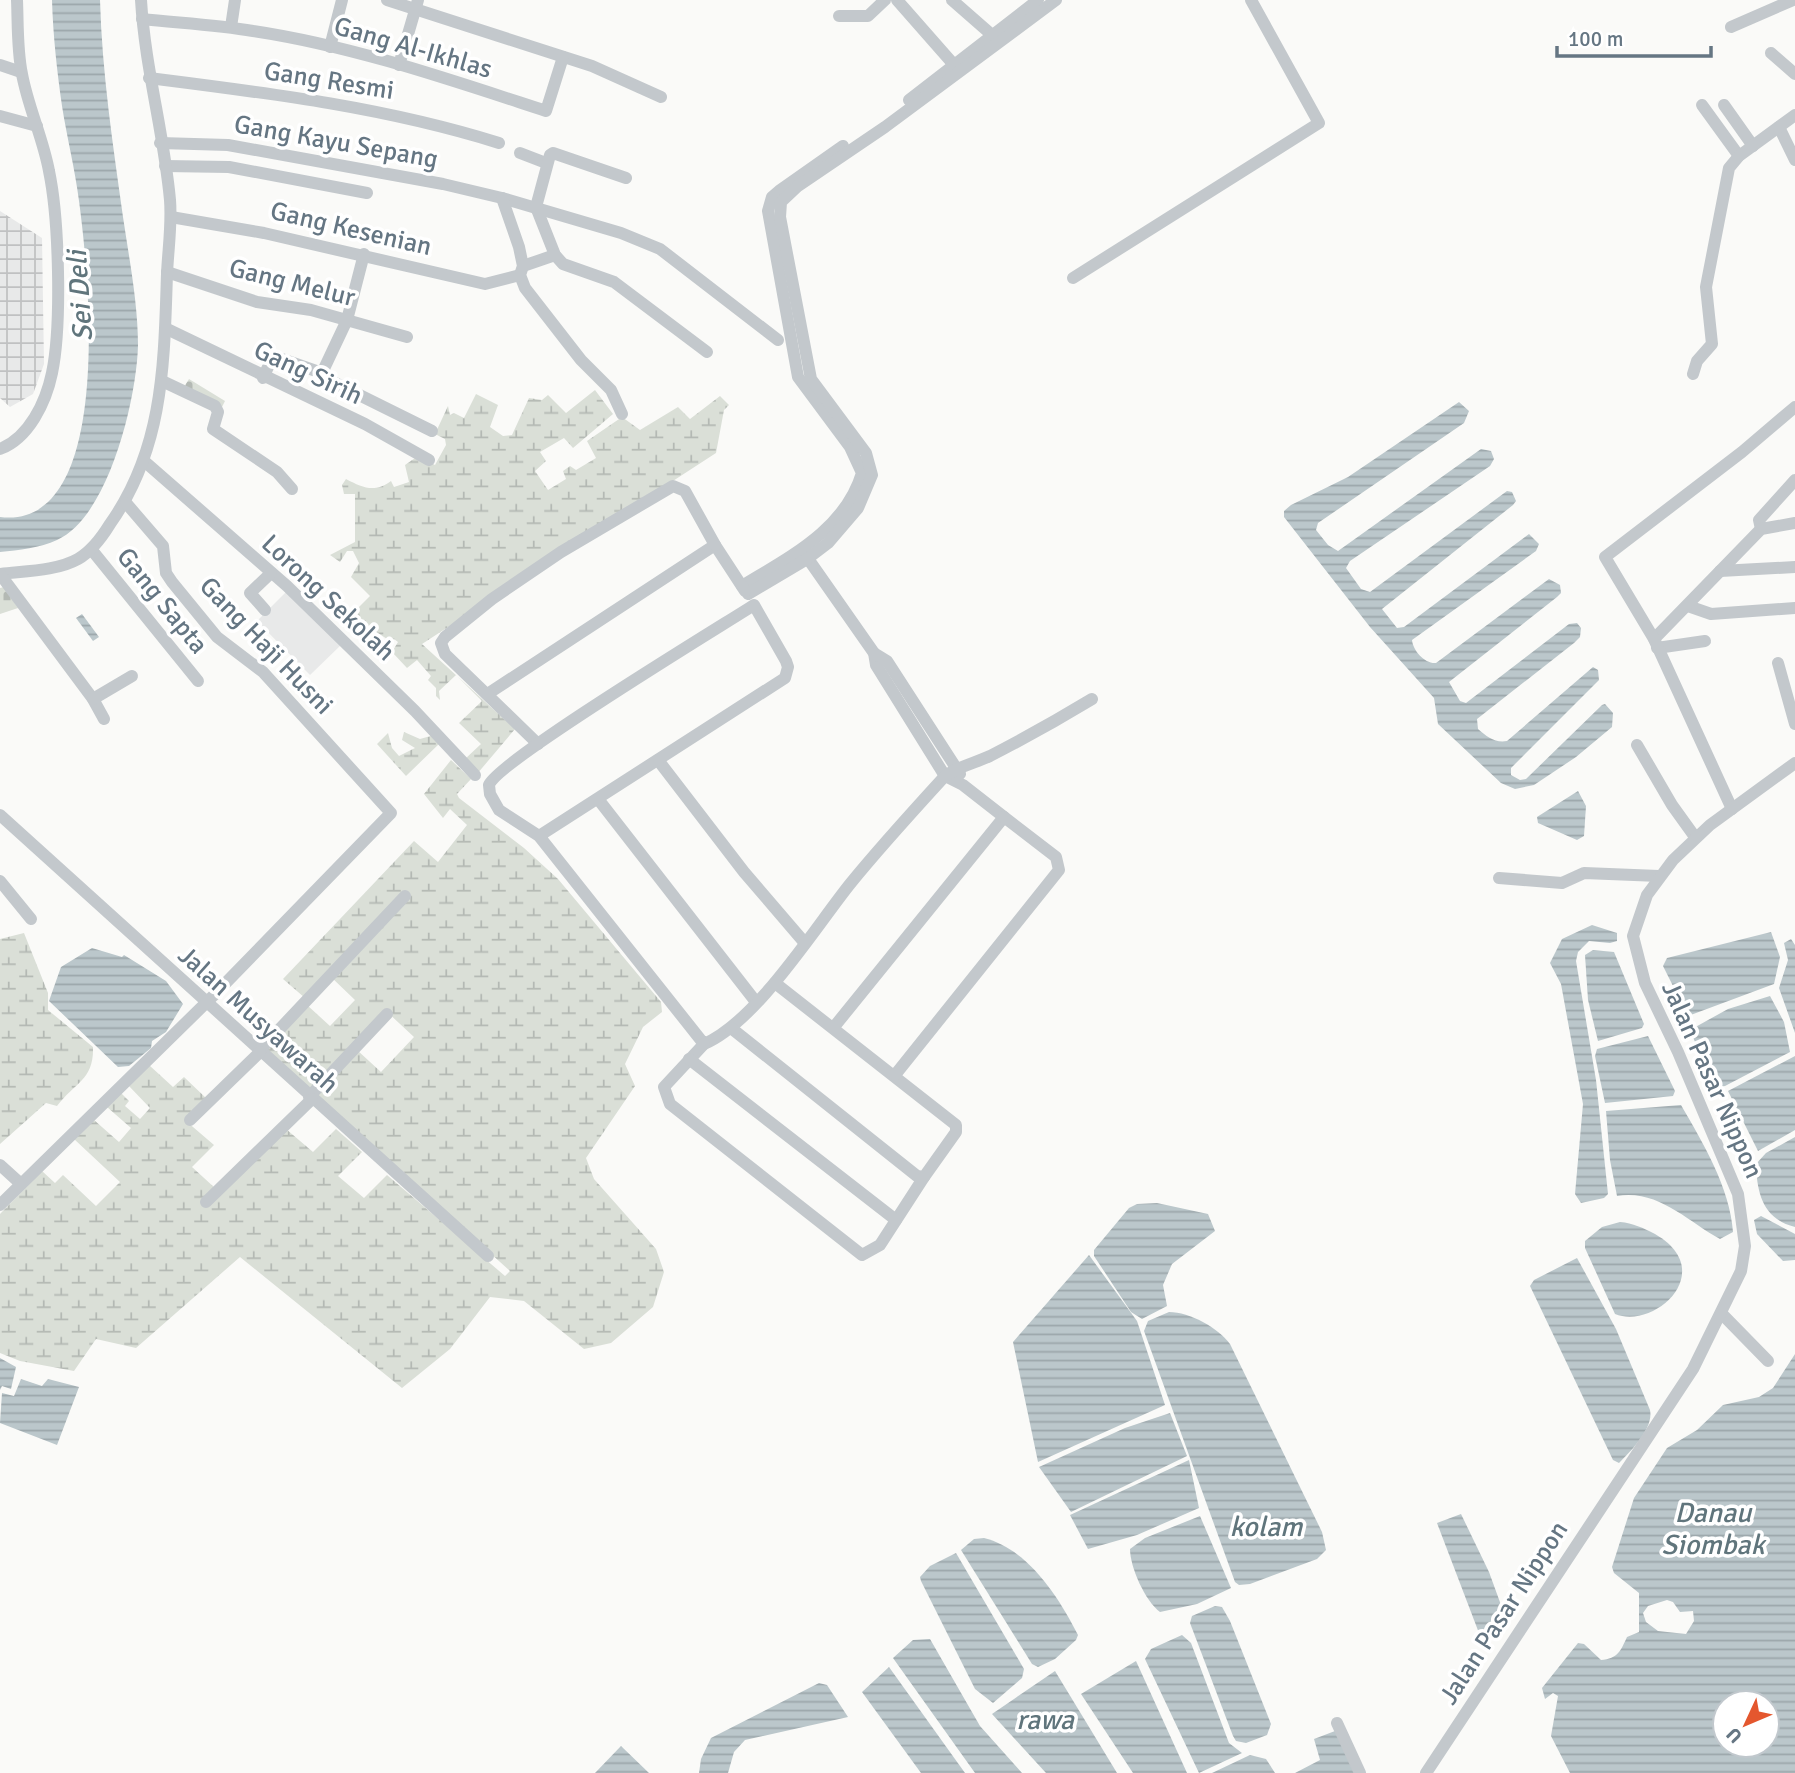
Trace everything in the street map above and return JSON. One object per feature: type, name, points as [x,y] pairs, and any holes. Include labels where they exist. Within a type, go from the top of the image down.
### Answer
[{"type":"street","points":[[0,449],[17,438],[36,415],[53,363],[56,259],[53,201],[49,171],[21,72],[17,0]]},
{"type":"street","points":[[104,719],[93,699],[0,574],[66,564],[90,549],[125,503],[144,461],[162,381],[167,329],[171,217],[149,78],[141,0]]},
{"type":"street","points":[[231,27],[235,0]]},
{"type":"street","points":[[330,47],[342,0]]},
{"type":"street","points":[[387,0],[416,4],[563,57],[661,97]]},
{"type":"street","points":[[839,16],[868,16],[885,0]]},
{"type":"street","points":[[897,0],[955,66]]},
{"type":"street","points":[[952,0],[992,35]]},
{"type":"street","points":[[1073,278],[1319,123],[1251,0]]},
{"type":"street","points":[[1731,27],[1793,0]]},
{"type":"street","points":[[916,100],[992,35],[1038,3]]},
{"type":"street","points":[[704,1044],[539,836],[505,816],[494,803],[489,785],[500,770],[805,555],[864,486],[854,454],[803,376],[768,217],[769,204],[772,197],[811,167],[864,137],[916,100],[1038,3]]},
{"type":"street","points":[[399,65],[416,4]]},
{"type":"street","name":"Gang Al-Ikhlas","points":[[142,19],[231,27],[330,47],[399,65],[546,111],[563,57]]},
{"type":"street","points":[[1771,52],[1795,74]]},
{"type":"street","points":[[0,65],[21,72]]},
{"type":"street","name":"Gang Resmi","points":[[149,78],[362,107],[444,126],[499,143]]},
{"type":"street","points":[[1702,105],[1738,156]]},
{"type":"street","points":[[1724,105],[1753,146]]},
{"type":"street","points":[[1693,374],[1697,361],[1712,344],[1706,287],[1730,168],[1738,156],[1795,115]]},
{"type":"street","points":[[0,116],[37,126]]},
{"type":"street","points":[[1779,128],[1795,160]]},
{"type":"street","name":"Gang Kayu Sepang","points":[[160,143],[228,145],[502,198],[631,236],[660,249],[778,340]]},
{"type":"street","points":[[520,153],[546,163]]},
{"type":"street","points":[[626,178],[553,153],[546,163],[536,207],[555,255],[563,264],[614,282],[707,352]]},
{"type":"street","points":[[165,166],[229,167],[367,193]]},
{"type":"street","points":[[502,198],[514,228],[526,288],[581,360],[611,390],[622,414]]},
{"type":"street","name":"Gang Kesenian","points":[[171,217],[364,254],[485,284],[555,255]]},
{"type":"street","points":[[322,373],[347,320],[364,254]]},
{"type":"street","name":"Gang Melur","points":[[167,272],[257,302],[311,310],[407,337]]},
{"type":"street","name":"Gang Sirih","points":[[167,329],[262,377],[365,424],[429,460]]},
{"type":"street","points":[[262,377],[273,356],[322,373],[325,378],[432,431]]},
{"type":"street","points":[[162,381],[215,406],[218,412],[213,429],[277,472],[292,489]]},
{"type":"street","points":[[1732,809],[1656,643],[1605,557],[1742,452],[1795,407]]},
{"type":"street","name":"Lorong Sekolah","points":[[144,461],[271,573],[415,711],[475,775]]},
{"type":"street","points":[[1761,528],[1759,520],[1795,480]]},
{"type":"street","points":[[538,744],[445,654],[441,643],[444,637],[492,599],[561,552],[673,486],[685,491],[786,661],[788,674],[778,684],[539,836]]},
{"type":"street","name":"Gang Haji Husni","points":[[125,503],[163,546],[166,573],[217,637],[263,672],[391,813],[205,1003]]},
{"type":"street","points":[[1656,643],[1761,528],[1795,523]]},
{"type":"street","points":[[488,693],[715,545]]},
{"type":"street","name":"Gang Sapta","points":[[90,549],[198,681]]},
{"type":"street","points":[[805,555],[874,653],[887,661],[958,767],[963,785]]},
{"type":"street","points":[[1720,571],[1795,567]]},
{"type":"street","points":[[265,610],[250,593],[271,573]]},
{"type":"street","points":[[1688,606],[1711,614],[1795,608]]},
{"type":"street","points":[[1656,643],[1705,642]]},
{"type":"street","points":[[874,653],[876,665],[945,776],[963,785],[1056,857],[1059,870],[895,1075]]},
{"type":"street","points":[[1778,663],[1795,724]]},
{"type":"street","points":[[93,699],[132,676]]},
{"type":"street","points":[[775,983],[957,1126],[880,1245],[862,1255],[670,1104],[664,1087],[704,1044],[731,1028],[775,983],[862,869],[945,776],[958,767],[980,761],[1016,743],[1092,699]]},
{"type":"street","points":[[931,754],[944,745]]},
{"type":"street","points":[[1637,745],[1672,805],[1695,837]]},
{"type":"street","points":[[658,760],[744,872],[804,942]]},
{"type":"street","name":"Jalan Pasar Nippon","points":[[1426,1773],[1693,1369],[1741,1270],[1745,1246],[1738,1194],[1636,957],[1633,936],[1639,913],[1659,876],[1695,837],[1795,763]]},
{"type":"street","points":[[598,799],[756,1002]]},
{"type":"street","name":"Jalan Musyawarah","points":[[0,815],[259,1052],[488,1256]]},
{"type":"street","points":[[834,1027],[1004,817]]},
{"type":"street","points":[[1499,878],[1562,883],[1589,873],[1659,876]]},
{"type":"street","points":[[0,881],[31,919]]},
{"type":"street","points":[[190,1119],[259,1052],[405,896]]},
{"type":"street","points":[[0,1205],[205,1003]]},
{"type":"street","points":[[206,1202],[310,1098],[387,1014]]},
{"type":"street","points":[[731,1028],[917,1176],[924,1177]]},
{"type":"street","points":[[689,1059],[896,1220]]},
{"type":"street","points":[[0,1165],[21,1184]]},
{"type":"street","points":[[1721,1313],[1768,1361]]},
{"type":"street","points":[[1337,1723],[1360,1773]]},
{"type":"shaded area","points":[[0,211],[42,238],[44,364],[33,394],[10,407],[0,398]]},
{"type":"shaded area","points":[[288,590],[342,644],[310,675],[257,621]]},
{"type":"green space","points":[[189,379],[225,401],[222,407],[184,387]]},
{"type":"green space","points":[[595,390],[613,414],[573,448],[564,438],[540,452],[546,461],[535,471],[548,490],[566,479],[563,471],[570,466],[576,470],[596,458],[587,441],[622,417],[640,430],[678,407],[690,419],[720,396],[729,405],[724,410],[716,453],[422,644],[456,675],[439,691],[440,700],[436,696],[436,688],[428,680],[431,676],[417,660],[407,668],[392,652],[398,642],[394,639],[390,641],[369,627],[364,631],[350,616],[370,596],[351,577],[359,563],[353,551],[347,551],[340,562],[330,555],[355,542],[355,494],[344,494],[342,485],[346,479],[369,488],[380,487],[391,481],[394,487],[409,482],[405,465],[418,456],[435,465],[446,445],[445,439],[435,434],[448,406],[450,415],[454,413],[464,418],[476,394],[498,405],[490,427],[503,436],[512,435],[529,398],[542,400],[548,395],[566,413]]},
{"type":"green space","points":[[4,587],[18,608],[0,614],[0,588]]},
{"type":"green space","points":[[457,676],[515,729],[477,774],[465,759],[481,744],[459,723],[482,701]]},
{"type":"green space","points":[[404,732],[420,739],[434,735],[441,742],[406,776],[377,744],[388,733],[392,748],[399,756],[415,748],[402,740]]},
{"type":"green space","points":[[451,760],[471,779],[457,794],[459,798],[524,848],[558,879],[661,1002],[662,1012],[643,1027],[625,1064],[635,1086],[586,1158],[594,1179],[656,1249],[664,1272],[653,1307],[611,1343],[584,1349],[524,1301],[490,1297],[450,1349],[402,1388],[240,1257],[136,1348],[96,1339],[74,1371],[20,1361],[0,1353],[0,1214],[42,1171],[55,1183],[63,1175],[96,1206],[120,1182],[74,1139],[94,1120],[119,1142],[131,1128],[107,1107],[121,1093],[129,1101],[125,1106],[140,1119],[150,1108],[128,1085],[149,1065],[173,1087],[184,1077],[207,1099],[186,1121],[214,1145],[192,1167],[215,1188],[286,1129],[313,1152],[336,1129],[362,1152],[338,1176],[364,1198],[387,1175],[505,1276],[510,1271],[315,1095],[357,1050],[381,1072],[414,1037],[385,1010],[311,1089],[265,1049],[307,1005],[330,1026],[355,1000],[331,977],[305,998],[283,979],[414,841],[438,862],[467,825],[450,809],[443,818],[424,794]]},
{"type":"green space","points":[[24,933],[48,993],[48,1010],[93,1047],[92,1058],[87,1074],[57,1106],[46,1103],[0,1144],[0,939]]},
{"type":"water","points":[[52,0],[100,0],[108,109],[133,281],[138,345],[136,367],[126,423],[117,453],[91,507],[75,527],[57,540],[37,547],[0,552],[0,517],[37,510],[63,483],[79,441],[87,389],[89,334],[83,234],[60,93]]},
{"type":"water","points":[[1459,402],[1469,411],[1464,423],[1318,523],[1316,530],[1328,545],[1338,551],[1481,449],[1491,451],[1494,459],[1490,466],[1350,561],[1346,568],[1361,589],[1370,592],[1507,491],[1512,492],[1516,501],[1513,505],[1382,609],[1397,628],[1404,627],[1529,534],[1539,544],[1536,551],[1412,640],[1420,656],[1436,663],[1549,579],[1560,585],[1561,593],[1557,597],[1449,682],[1460,701],[1466,703],[1569,624],[1577,623],[1581,628],[1580,637],[1574,643],[1477,719],[1478,729],[1491,739],[1507,741],[1593,667],[1598,670],[1599,680],[1511,768],[1511,775],[1520,780],[1526,779],[1602,705],[1605,704],[1613,713],[1612,727],[1576,757],[1534,785],[1515,789],[1501,783],[1438,724],[1434,698],[1370,627],[1284,517],[1284,511],[1291,505],[1348,477]]},
{"type":"water","points":[[82,614],[99,637],[93,641],[76,618]]},
{"type":"water","points":[[1578,791],[1586,806],[1584,836],[1577,840],[1538,823],[1537,817]]},
{"type":"water","points":[[1592,925],[1617,933],[1617,941],[1610,943],[1589,941],[1578,952],[1576,961],[1596,1080],[1608,1194],[1604,1198],[1581,1203],[1575,1194],[1583,1104],[1561,984],[1550,963],[1562,939]]},
{"type":"water","points":[[1771,932],[1780,957],[1774,984],[1688,1016],[1663,966],[1667,958]]},
{"type":"water","points":[[1791,939],[1795,945],[1795,1033],[1779,988],[1788,960],[1784,943]]},
{"type":"water","points":[[92,948],[122,957],[124,955],[166,981],[183,1004],[166,1032],[152,1041],[151,1048],[129,1066],[118,1067],[49,1001],[61,967]]},
{"type":"water","points":[[1593,950],[1614,952],[1644,1024],[1642,1028],[1598,1041],[1588,1000],[1585,955]]},
{"type":"water","points":[[1770,996],[1784,1022],[1790,1052],[1725,1086],[1714,1088],[1690,1030],[1728,1009]]},
{"type":"water","points":[[1648,1036],[1675,1091],[1673,1096],[1605,1103],[1595,1056],[1597,1049]]},
{"type":"water","points":[[1795,1056],[1795,1130],[1758,1151],[1728,1091]]},
{"type":"water","points":[[1681,1105],[1714,1166],[1727,1199],[1733,1232],[1720,1239],[1659,1202],[1632,1195],[1617,1196],[1610,1160],[1606,1111]]},
{"type":"water","points":[[1795,1137],[1795,1227],[1776,1218],[1764,1204],[1758,1185],[1756,1164],[1766,1153]]},
{"type":"water","points":[[1157,1203],[1208,1214],[1215,1231],[1172,1264],[1163,1285],[1167,1306],[1142,1319],[1131,1312],[1094,1256],[1094,1250],[1129,1208],[1137,1204]]},
{"type":"water","points":[[1761,1216],[1795,1234],[1795,1260],[1783,1261],[1757,1234],[1754,1220]]},
{"type":"water","points":[[1620,1222],[1655,1234],[1673,1249],[1681,1264],[1681,1280],[1674,1294],[1662,1305],[1631,1317],[1615,1314],[1585,1248],[1585,1241],[1602,1227]]},
{"type":"water","points":[[1089,1255],[1137,1321],[1165,1405],[1038,1462],[1013,1342]]},
{"type":"water","points":[[1577,1258],[1616,1329],[1650,1410],[1649,1424],[1645,1432],[1619,1463],[1613,1460],[1530,1286],[1534,1280]]},
{"type":"water","name":"kolam","points":[[1169,1312],[1203,1322],[1230,1344],[1322,1532],[1326,1550],[1317,1559],[1250,1584],[1239,1585],[1235,1582],[1144,1331],[1148,1321]]},
{"type":"water","name":"Danau Siombak","points":[[1795,1354],[1795,1773],[1570,1773],[1551,1736],[1558,1696],[1553,1693],[1545,1699],[1542,1688],[1578,1643],[1584,1644],[1601,1660],[1607,1659],[1618,1653],[1627,1637],[1639,1632],[1639,1593],[1614,1573],[1612,1567],[1634,1498],[1667,1448],[1697,1430],[1723,1405],[1759,1397],[1773,1388]],"holes":[[[1667,1600],[1673,1602],[1680,1612],[1693,1611],[1694,1621],[1686,1634],[1658,1631],[1646,1622],[1643,1613],[1648,1606]]]},
{"type":"water","points":[[0,1358],[16,1367],[11,1389],[2,1386],[0,1390]]},
{"type":"water","points":[[21,1379],[42,1386],[48,1379],[79,1387],[57,1445],[0,1423],[2,1393],[14,1396]]},
{"type":"water","points":[[1170,1413],[1187,1456],[1071,1512],[1039,1467],[1125,1428]]},
{"type":"water","points":[[1189,1460],[1199,1508],[1137,1535],[1088,1549],[1070,1515]]},
{"type":"water","points":[[1461,1514],[1489,1572],[1505,1616],[1479,1633],[1437,1523]]},
{"type":"water","points":[[1200,1516],[1231,1588],[1197,1604],[1160,1612],[1139,1583],[1130,1549],[1145,1538]]},
{"type":"water","points":[[984,1538],[1000,1544],[1028,1563],[1051,1590],[1070,1620],[1078,1635],[1055,1659],[1038,1667],[1032,1664],[961,1550],[974,1539]]},
{"type":"water","points":[[956,1553],[1024,1669],[1022,1678],[993,1703],[975,1689],[920,1577],[930,1566]]},
{"type":"water","points":[[1215,1606],[1222,1607],[1230,1621],[1271,1724],[1267,1735],[1246,1743],[1236,1741],[1233,1736],[1190,1623],[1192,1616]]},
{"type":"water","points":[[1182,1635],[1191,1643],[1229,1743],[1242,1753],[1199,1773],[1145,1659],[1151,1649]]},
{"type":"water","name":"rawa","points":[[930,1639],[980,1726],[1022,1773],[975,1773],[893,1658],[913,1640]]},
{"type":"water","points":[[1136,1661],[1187,1773],[1133,1773],[1081,1694]]},
{"type":"water","name":"rawa","points":[[889,1667],[965,1773],[921,1773],[862,1692]]},
{"type":"water","name":"rawa","points":[[1055,1671],[1117,1773],[1046,1773],[992,1714]]},
{"type":"water","points":[[819,1683],[827,1685],[848,1717],[745,1740],[734,1752],[728,1773],[699,1773],[701,1759],[711,1738]]},
{"type":"water","points":[[1335,1731],[1356,1773],[1295,1773],[1320,1760],[1314,1739]]},
{"type":"water","points":[[621,1746],[649,1773],[595,1773]]},
{"type":"water","points":[[1250,1755],[1266,1759],[1275,1773],[1212,1773]]},
{"type":"water label","name":"Sei Deli","points":[[80,296]]}]
